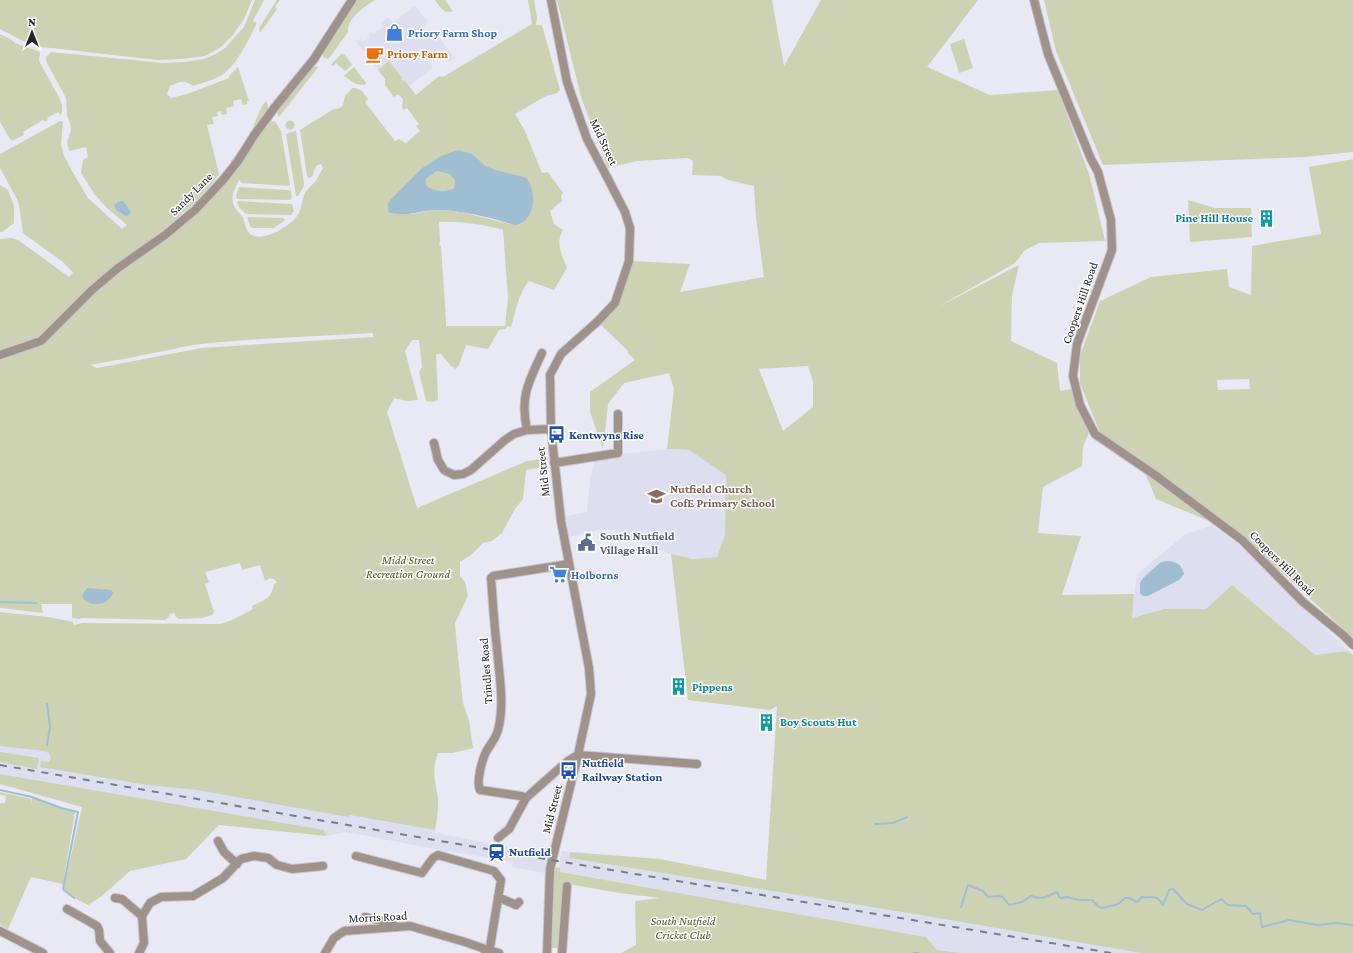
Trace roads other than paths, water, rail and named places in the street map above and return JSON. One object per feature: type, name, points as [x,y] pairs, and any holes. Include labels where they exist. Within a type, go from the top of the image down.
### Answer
[{"type":"street","name":"Sandy Lane","points":[[0,355],[41,341],[92,290],[118,268],[165,235],[195,210],[223,180],[238,161],[276,107],[314,59],[352,0]]},
{"type":"street","name":"Mid Street","points":[[550,952],[550,869],[578,755],[591,694],[589,668],[561,521],[551,429],[550,376],[561,354],[597,322],[615,303],[629,261],[630,228],[625,212],[584,132],[567,82],[551,0]]},
{"type":"street","name":"Coopers Hill Road","points":[[1034,0],[1048,54],[1091,159],[1098,172],[1111,220],[1112,250],[1077,344],[1073,376],[1080,405],[1095,434],[1155,475],[1242,540],[1303,602],[1353,645]]},
{"type":"street","points":[[527,430],[524,413],[525,394],[542,353]]},
{"type":"street","points":[[554,463],[618,453],[618,414]]},
{"type":"street","points":[[434,444],[438,460],[444,470],[454,474],[463,474],[471,470],[510,436],[527,430],[551,429]]},
{"type":"street","name":"Trindles Road","points":[[526,798],[480,790],[478,785],[482,764],[486,753],[495,739],[498,730],[500,711],[501,690],[491,578],[493,576],[569,564]]},
{"type":"street","points":[[498,838],[509,829],[526,798],[554,772],[578,755],[697,764]]},
{"type":"street","points":[[218,841],[224,852],[237,864]]},
{"type":"street","points":[[356,856],[422,873],[433,858],[438,855],[494,871],[498,874],[501,880],[501,888],[498,897],[490,947],[485,952]]},
{"type":"street","points":[[139,953],[144,943],[142,916],[150,903],[161,896],[192,896],[223,878],[241,859],[254,856],[268,858],[277,865],[292,869],[323,866]]},
{"type":"street","points":[[562,953],[568,886]]},
{"type":"street","points":[[498,897],[516,905],[519,902]]},
{"type":"street","points":[[119,898],[142,916]]},
{"type":"street","points":[[67,908],[97,926],[100,930],[100,942],[110,953]]},
{"type":"street","points":[[364,917],[390,923],[397,928]]},
{"type":"street","name":"Morris Road","points":[[325,953],[334,938],[344,931],[410,926],[465,942],[485,952],[499,953]]},
{"type":"street","points":[[0,932],[43,953]]},
{"type":"waterway","points":[[0,602],[36,603]]},
{"type":"waterway","points":[[47,704],[50,727],[47,745]]},
{"type":"waterway","points":[[0,790],[32,797],[61,808],[78,812],[63,889]]},
{"type":"waterway","points":[[875,824],[893,823],[907,817]]},
{"type":"waterway","points":[[961,907],[968,885],[983,891],[988,897],[1003,897],[1009,905],[1022,902],[1031,896],[1042,898],[1057,892],[1060,898],[1067,897],[1079,900],[1092,900],[1099,907],[1103,908],[1118,904],[1125,898],[1129,898],[1137,902],[1142,897],[1156,898],[1163,905],[1169,890],[1173,889],[1187,904],[1202,910],[1221,899],[1228,905],[1246,906],[1253,914],[1260,913],[1262,927],[1289,920],[1317,925],[1336,923],[1353,925]]},
{"type":"waterway","points":[[64,890],[74,898]]},
{"type":"waterway","points":[[913,953],[918,953]]},
{"type":"railway","points":[[0,765],[545,859],[1111,953]]},
{"type":"place","name":"Priory Farm Shop","points":[[395,33]]},
{"type":"place","name":"Priory Farm","points":[[374,54]]},
{"type":"place","name":"Pine Hill House","points":[[1266,218]]},
{"type":"place","name":"Kentwyns Rise","points":[[556,435]]},
{"type":"place","name":"Nutfield Church CofE Primary School","points":[[657,496]]},
{"type":"place","name":"South Nutfield Village Hall","points":[[587,543]]},
{"type":"place","name":"Holborns","points":[[558,575]]},
{"type":"place","name":"Pippens","points":[[679,687]]},
{"type":"place","name":"Boy Scouts Hut","points":[[767,722]]},
{"type":"place","name":"Nutfield Railway Station","points":[[569,770]]},
{"type":"place","name":"Nutfield","points":[[496,852]]},
{"type":"park label","name":"Midd Street Recreation Ground","points":[[408,567]]},
{"type":"park label","name":"South Nutfield Cricket Club","points":[[683,928]]}]
